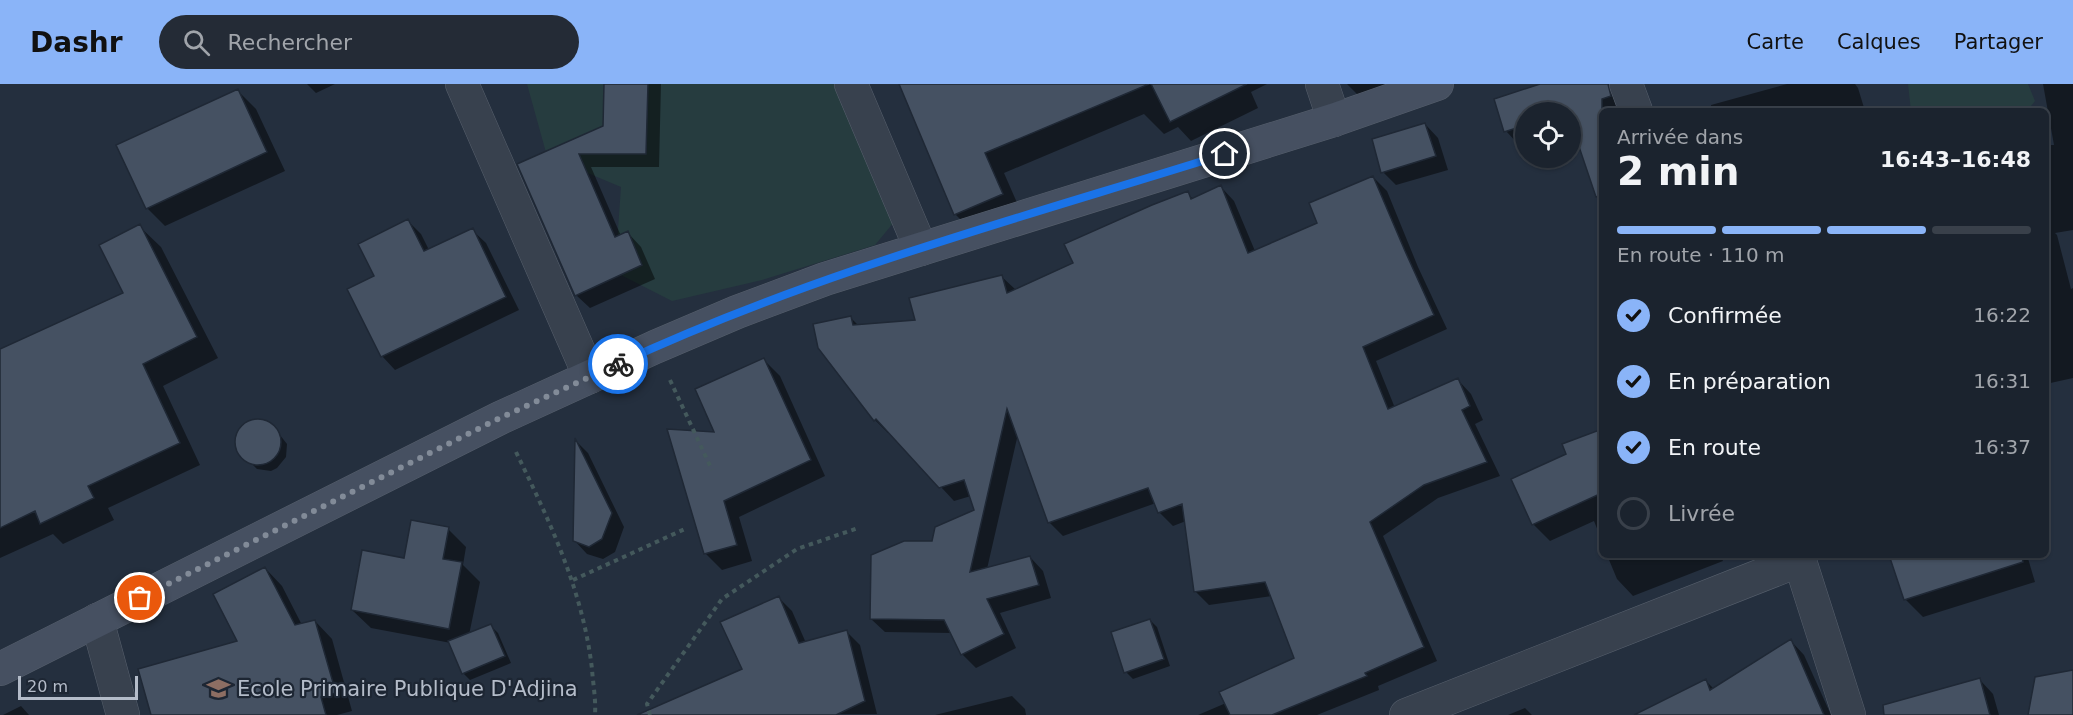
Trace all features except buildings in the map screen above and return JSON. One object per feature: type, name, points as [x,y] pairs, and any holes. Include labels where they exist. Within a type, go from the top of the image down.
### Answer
[{"type":"street","points":[[462,84],[590,377]]},
{"type":"street","points":[[851,84],[921,249]]},
{"type":"street","points":[[1322,84],[1334,120]]},
{"type":"street","points":[[0,669],[500,418],[655,347],[825,279],[1334,120],[1437,84]]},
{"type":"street","points":[[1626,84],[1635,108]]},
{"type":"street","points":[[1406,715],[1799,558],[1849,715]]},
{"type":"street","points":[[98,620],[123,715]]},
{"type":"path","points":[[655,347],[712,470]]},
{"type":"path","points":[[500,418],[552,525],[573,580],[589,645],[596,703],[595,715]]},
{"type":"path","points":[[573,580],[687,528]]},
{"type":"path","points":[[650,715],[647,704],[722,599],[797,549],[858,528]]},
{"type":"green space","points":[[527,84],[851,84],[904,210],[875,245],[762,280],[672,301],[615,272],[621,187],[547,156]]},
{"type":"green space","points":[[1908,84],[2028,84],[2035,101],[2029,108],[1911,108]]},
{"type":"way so far","points":[[140,598],[500,418],[618,364]]},
{"type":"place","name":"Ecole Primaire Publique D'Adjina","points":[[219,689]]},
{"type":"route","points":[[618,364],[737,312],[825,279],[1225,154]]}]
